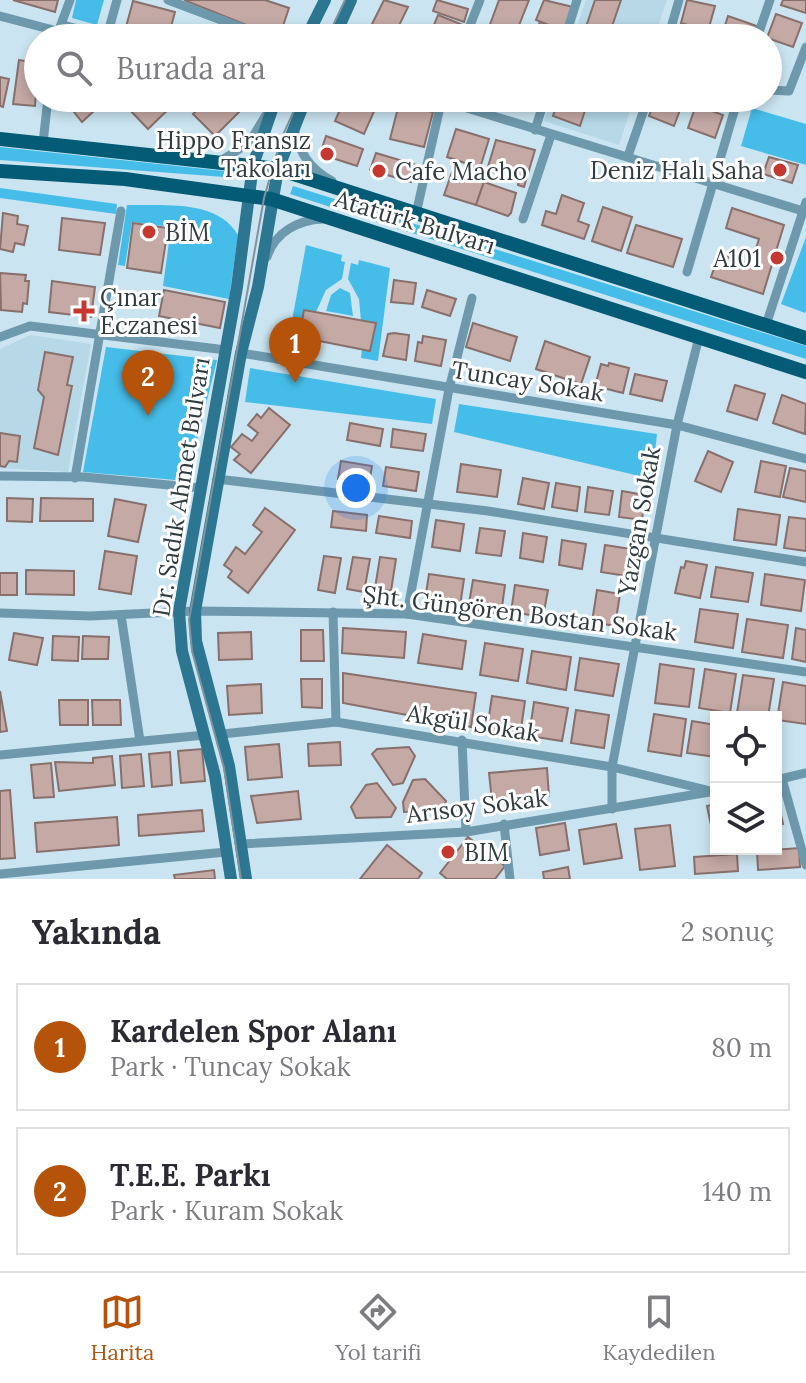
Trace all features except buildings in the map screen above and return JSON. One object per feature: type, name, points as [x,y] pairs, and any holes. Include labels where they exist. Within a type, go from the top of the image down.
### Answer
[{"type":"main road","points":[[340,24],[351,0]]},
{"type":"main road","points":[[312,24],[323,1]]},
{"type":"main road","name":"Dr. Sadık Ahmet Bulvarı","points":[[231,879],[205,735],[182,651],[179,611],[226,350],[253,165],[271,112]]},
{"type":"main road","name":"Dr. Sadık Ahmet Bulvarı","points":[[246,879],[222,734],[196,641],[195,611],[241,353],[258,287],[271,199],[278,169],[299,112]]},
{"type":"main road","name":"Atatürk Bulvarı","points":[[0,139],[278,169],[806,338]]},
{"type":"main road","name":"Atatürk Bulvarı","points":[[0,171],[125,179],[271,199],[806,372]]},
{"type":"street","points":[[61,24],[70,0]]},
{"type":"street","points":[[112,24],[117,0]]},
{"type":"street","points":[[168,0],[232,24]]},
{"type":"street","points":[[471,24],[480,0]]},
{"type":"street","points":[[569,24],[577,0]]},
{"type":"street","points":[[672,24],[679,0]]},
{"type":"street","points":[[762,24],[770,0]]},
{"type":"street","points":[[0,16],[31,24]]},
{"type":"street","points":[[782,91],[789,91],[806,47]]},
{"type":"street","points":[[43,143],[46,112]]},
{"type":"street","points":[[197,161],[226,160],[249,143],[268,112]]},
{"type":"street","points":[[416,214],[439,112]]},
{"type":"street","points":[[481,112],[805,208],[766,325]]},
{"type":"street","points":[[535,130],[541,112]]},
{"type":"street","points":[[628,156],[643,112]]},
{"type":"street","points":[[687,272],[733,112]]},
{"type":"street","points":[[293,125],[300,152],[308,164],[356,195]]},
{"type":"street","points":[[523,219],[551,135]]},
{"type":"street","points":[[75,478],[121,211]]},
{"type":"street","points":[[258,287],[275,239],[303,222],[331,219]]},
{"type":"street","points":[[407,614],[449,389],[472,298]]},
{"type":"street","points":[[0,337],[30,326],[226,350]]},
{"type":"street","name":"Yazgan Sokak","points":[[612,809],[612,767],[677,425],[699,337]]},
{"type":"street","name":"Tuncay Sokak","points":[[241,353],[677,425],[806,459]]},
{"type":"street","points":[[0,476],[75,478],[201,488]]},
{"type":"street","points":[[217,479],[488,511],[806,562]]},
{"type":"street","name":"Şht. Güngören Bostan Sokak","points":[[0,613],[121,615],[195,611],[407,614],[806,672]]},
{"type":"street","points":[[333,612],[336,722]]},
{"type":"street","points":[[121,615],[140,741]]},
{"type":"street","name":"Akgül Sokak","points":[[222,734],[336,722],[462,740],[612,767],[710,791]]},
{"type":"street","points":[[0,755],[205,735]]},
{"type":"street","points":[[462,740],[466,832]]},
{"type":"street","points":[[782,779],[806,773]]},
{"type":"street","points":[[780,783],[806,865]]},
{"type":"street","name":"Arısoy Sokak","points":[[241,844],[466,832],[710,793]]},
{"type":"street","points":[[504,824],[510,879]]},
{"type":"street","points":[[5,875],[42,875],[226,852]]},
{"type":"shaded area","points":[[76,0],[104,0],[97,24],[72,18]]},
{"type":"shaded area","points":[[586,0],[667,0],[659,24],[578,24]]},
{"type":"shaded area","points":[[547,112],[630,112],[619,145],[544,121]]},
{"type":"shaded area","points":[[751,112],[766,112],[806,124],[806,165],[741,146]]},
{"type":"shaded area","points":[[0,147],[224,171],[224,177],[0,160]]},
{"type":"shaded area","points":[[293,186],[806,346],[806,359],[290,194]]},
{"type":"shaded area","points":[[0,188],[117,204],[116,214],[0,198]]},
{"type":"shaded area","points":[[127,205],[188,207],[217,215],[229,223],[238,235],[229,299],[163,286],[171,227],[132,222],[125,266],[118,265]]},
{"type":"shaded area","points":[[806,237],[806,311],[805,313],[781,304]]},
{"type":"shaded area","points":[[306,245],[342,255],[341,261],[345,262],[342,279],[326,290],[316,312],[304,310],[300,334],[290,331]]},
{"type":"shaded area","points":[[359,260],[390,268],[378,361],[361,358],[362,349],[370,350],[375,324],[361,321],[359,299],[348,279],[351,263],[358,265]]},
{"type":"shaded area","points":[[340,288],[350,293],[353,316],[326,311],[331,295]]},
{"type":"shaded area","points":[[30,335],[91,344],[68,472],[0,468],[0,349]]},
{"type":"shaded area","points":[[106,347],[217,360],[187,481],[83,472]]},
{"type":"shaded area","points":[[250,368],[436,399],[432,424],[245,402]]},
{"type":"shaded area","points":[[459,404],[657,434],[652,479],[454,432]]},
{"type":"tram line","points":[[334,24],[345,0]]},
{"type":"tram line","points":[[241,879],[224,768],[192,651],[189,620],[264,198],[281,139],[294,112]]},
{"type":"place","name":"Hippo Fransız Takoları","points":[[327,154]]},
{"type":"place","name":"Deniz Halı Saha","points":[[780,170]]},
{"type":"place","name":"Cafe Macho","points":[[379,171]]},
{"type":"place","name":"BİM","points":[[149,232]]},
{"type":"place","name":"A101","points":[[777,258]]},
{"type":"place","name":"Çınar Eczanesi","points":[[84,311]]},
{"type":"place","name":"Kardelen Spor Alanı","points":[[295,383]]},
{"type":"place","name":"T.E.E. Parkı","points":[[148,416]]},
{"type":"place","name":"BIM","points":[[448,852]]}]
